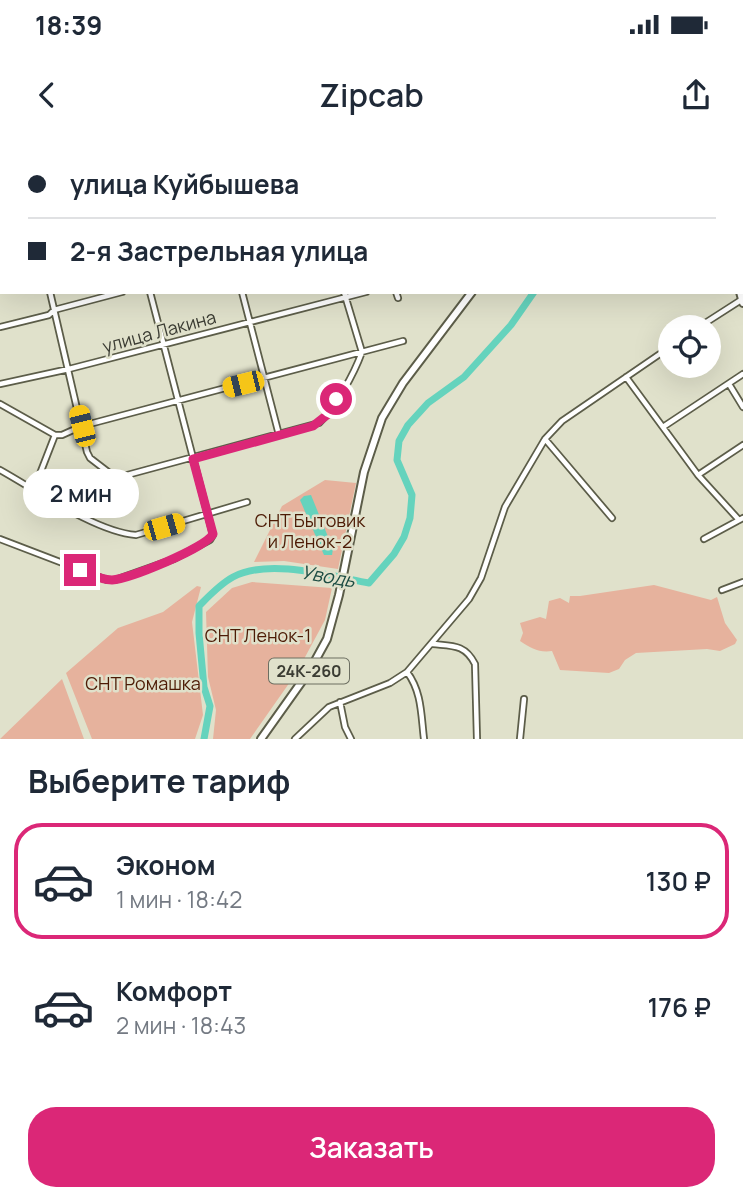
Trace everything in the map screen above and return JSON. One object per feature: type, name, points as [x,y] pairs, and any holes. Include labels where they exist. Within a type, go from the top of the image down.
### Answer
[{"type":"main road","name":"24К-260","points":[[261,739],[310,670],[327,639],[340,594],[364,472],[382,418],[403,383],[470,294]]},
{"type":"street","points":[[50,294],[87,452],[116,478],[313,426],[327,415],[345,387],[362,352],[344,295]]},
{"type":"street","points":[[0,327],[114,294]]},
{"type":"street","points":[[0,539],[107,580],[116,580],[174,559],[205,544],[213,534],[150,294]]},
{"type":"street","points":[[242,294],[279,435]]},
{"type":"street","name":"улица Лакина","points":[[0,384],[163,345],[344,295]]},
{"type":"street","points":[[716,315],[741,298]]},
{"type":"street","points":[[0,404],[55,435],[62,435],[82,426],[403,341]]},
{"type":"street","points":[[295,739],[329,706],[390,683],[407,672],[469,599],[481,578],[505,507],[545,439],[562,421],[658,354]]},
{"type":"street","points":[[663,427],[743,374]]},
{"type":"street","points":[[626,377],[698,475],[741,519],[704,539]]},
{"type":"street","points":[[729,384],[743,407]]},
{"type":"street","points":[[34,489],[55,435]]},
{"type":"street","points":[[545,439],[612,518]]},
{"type":"street","points":[[698,475],[743,445]]},
{"type":"street","points":[[0,470],[83,517],[126,534],[136,535],[247,502]]},
{"type":"street","points":[[722,590],[743,582]]},
{"type":"street","points":[[432,644],[461,646],[470,653],[475,664],[477,739]]},
{"type":"street","points":[[407,672],[419,694],[424,739]]},
{"type":"street","points":[[520,739],[524,699]]},
{"type":"street","points":[[340,702],[345,727],[351,739]]},
{"type":"green space","name":"СНТ Бытовик и Ленок-2","points":[[325,480],[356,483],[338,569],[284,561],[254,562],[282,506]]},
{"type":"green space","name":"СНТ Ленок-1","points":[[252,582],[332,588],[325,620],[297,672],[250,739],[213,739],[216,710],[208,677],[206,612],[232,588]]},
{"type":"green space","points":[[654,585],[711,600],[717,597],[725,623],[737,640],[735,644],[720,651],[707,649],[636,653],[625,660],[619,669],[609,673],[560,670],[552,651],[535,649],[520,641],[523,633],[520,623],[540,617],[546,619],[549,601],[560,598],[569,603],[570,596]]},
{"type":"green space","name":"СНТ Ромашка","points":[[197,586],[201,587],[192,622],[203,715],[195,739],[92,739],[66,673],[118,628],[163,612]]},
{"type":"green space","points":[[62,679],[84,739],[0,739]]},
{"type":"water","points":[[311,495],[333,549],[332,555],[324,555],[300,500]]},
{"type":"waterway","name":"Уводь","points":[[204,739],[210,706],[204,687],[199,606],[233,577],[264,569],[300,570],[369,583],[394,554],[404,537],[410,518],[412,495],[397,460],[399,441],[408,425],[428,403],[464,377],[511,325],[533,294]]},
{"type":"route","points":[[80,570],[98,578],[116,580],[174,559],[205,544],[213,534],[193,459],[313,426],[327,415],[336,399]]}]
